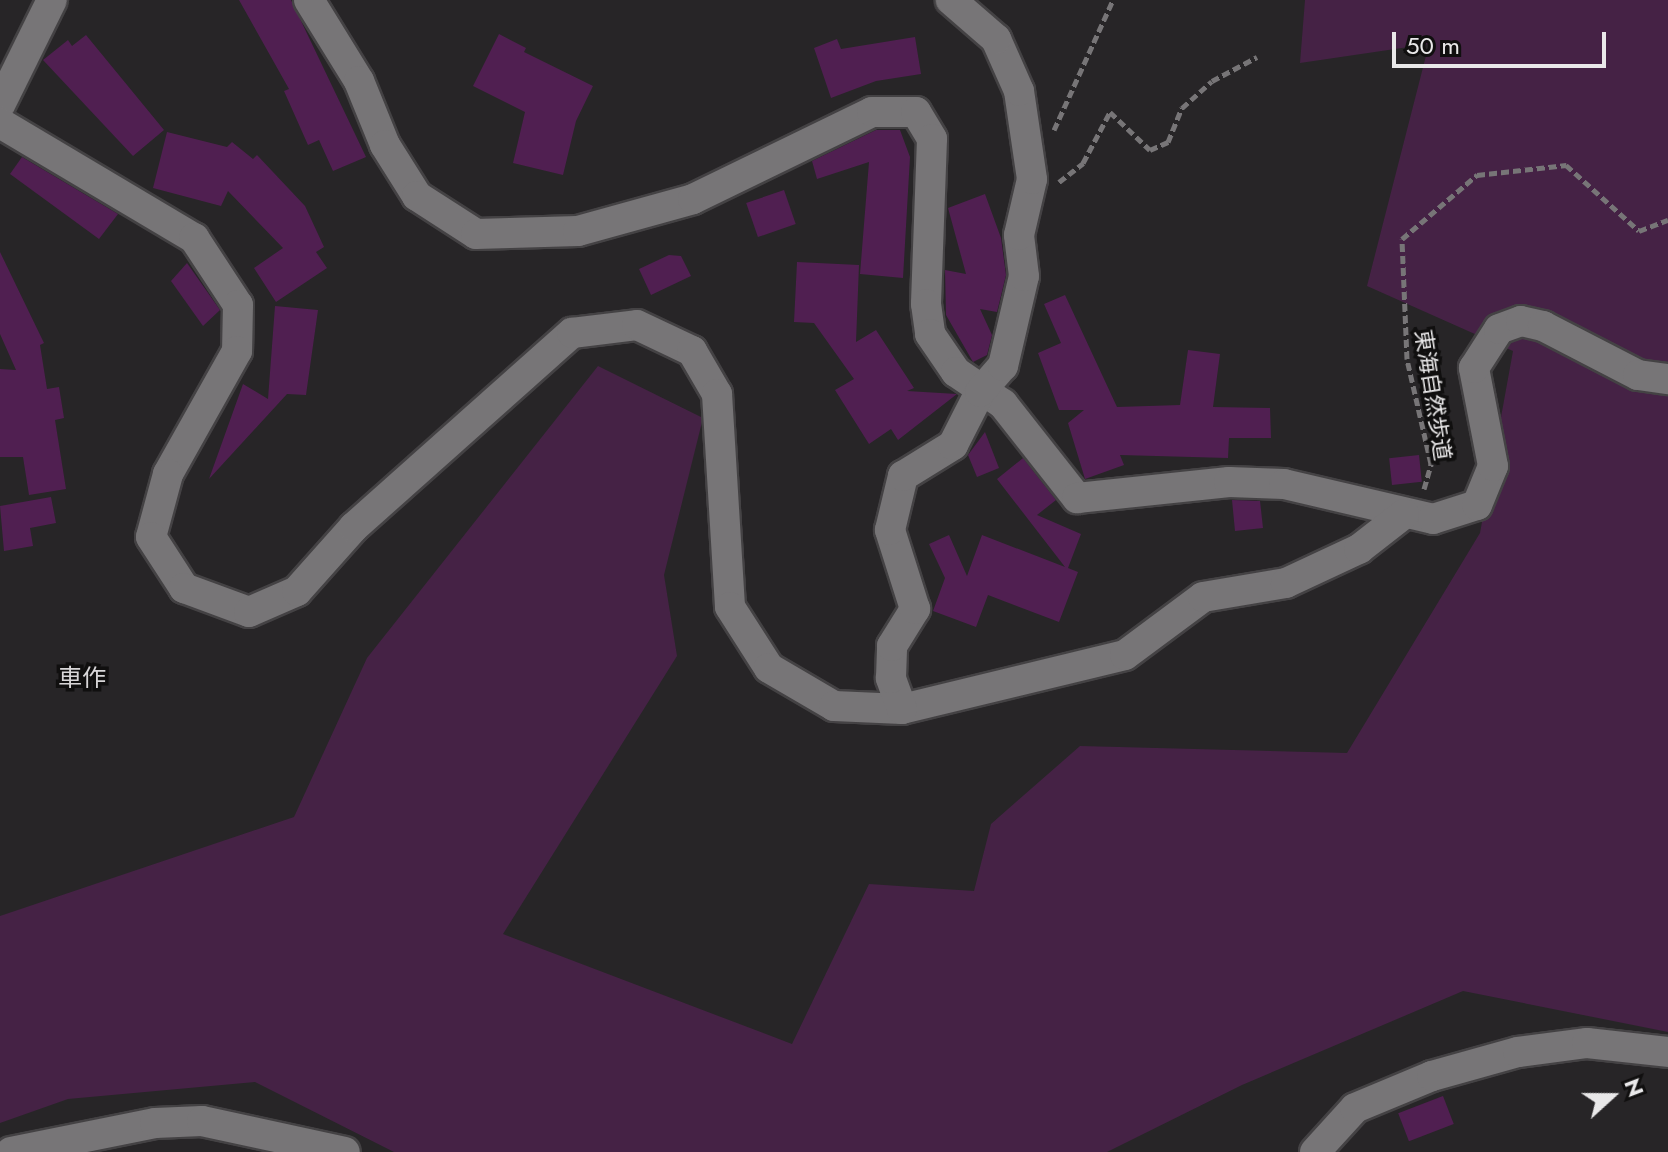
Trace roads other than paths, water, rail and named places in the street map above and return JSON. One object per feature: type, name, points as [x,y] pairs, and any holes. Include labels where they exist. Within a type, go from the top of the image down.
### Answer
[{"type":"street","points":[[0,105],[52,0]]},
{"type":"street","points":[[309,0],[359,81],[385,145],[417,196],[476,234],[578,231],[607,223],[693,199],[872,112],[916,112],[932,139],[926,304],[930,334],[956,372],[980,392],[1003,404],[1077,498],[1229,482],[1284,484],[1392,512],[1433,519],[1477,505],[1493,466],[1474,368],[1499,329],[1521,321],[1543,326],[1638,375],[1668,379]]},
{"type":"street","points":[[902,709],[891,678],[892,646],[915,609],[890,530],[903,476],[953,445],[980,392],[1003,366],[1024,276],[1019,235],[1032,179],[1019,91],[996,39],[951,0]]},
{"type":"street","points":[[0,123],[194,238],[238,305],[237,351],[168,474],[151,537],[184,588],[249,612],[297,591],[354,527],[572,333],[637,325],[692,351],[717,394],[730,607],[769,668],[834,706],[902,709],[1125,655],[1203,597],[1286,583],[1359,549],[1392,512]]},
{"type":"street","points":[[1315,1152],[1355,1108],[1432,1076],[1518,1052],[1587,1043],[1668,1052]]},
{"type":"street","points":[[11,1152],[155,1123],[202,1121],[345,1152]]},
{"type":"district","name":"車作","points":[[82,678]]}]
